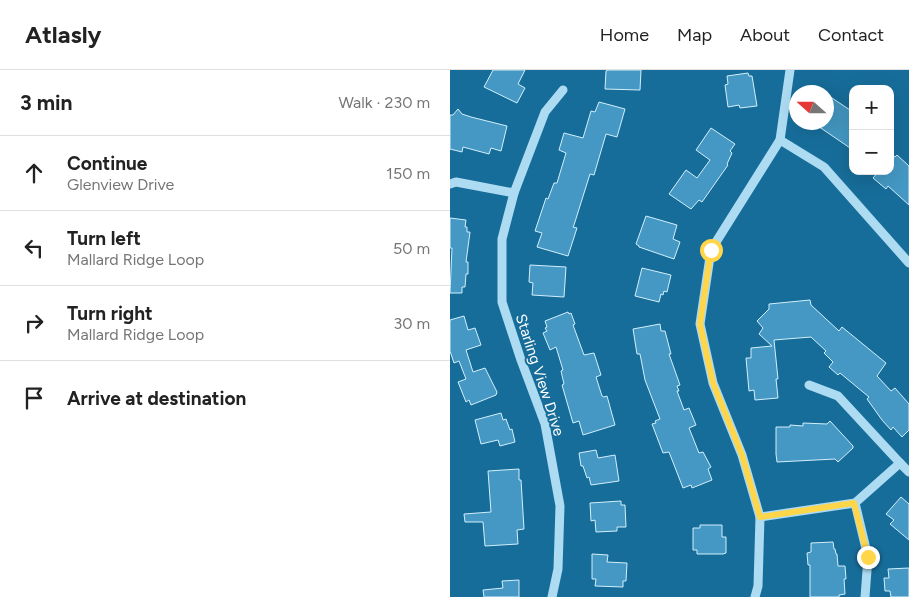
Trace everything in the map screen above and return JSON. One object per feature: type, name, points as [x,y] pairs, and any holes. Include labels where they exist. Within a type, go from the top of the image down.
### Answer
[{"type":"street","points":[[755,597],[758,586],[760,517],[742,455],[713,383],[700,324],[711,250],[780,140],[790,70]]},
{"type":"street","name":"Starling View Drive","points":[[552,597],[558,569],[560,506],[546,424],[521,360],[502,302],[502,239],[514,193],[545,112],[563,90]]},
{"type":"street","points":[[780,140],[824,167],[909,263]]},
{"type":"street","points":[[450,184],[456,182],[514,193]]},
{"type":"street","points":[[809,385],[838,396],[909,472]]},
{"type":"street","points":[[760,517],[854,503],[900,464]]},
{"type":"street","points":[[854,503],[868,557],[865,597]]},
{"type":"building","points":[[493,70],[525,70],[518,84],[525,88],[517,103],[484,87]]},
{"type":"building","points":[[641,70],[640,90],[605,89],[606,71]]},
{"type":"building","points":[[748,73],[749,76],[752,76],[757,106],[740,108],[739,105],[728,107],[725,85],[728,84],[727,76]]},
{"type":"building","points":[[834,99],[849,109],[849,147],[824,130],[834,130]]},
{"type":"building","points":[[599,102],[625,109],[617,137],[606,134],[594,175],[590,174],[573,227],[577,228],[568,256],[537,247],[542,233],[535,231],[546,198],[548,199],[554,183],[557,183],[566,153],[559,150],[564,133],[583,138],[591,111],[595,112]]},
{"type":"building","points":[[458,109],[462,114],[507,126],[501,151],[491,148],[489,154],[463,147],[462,152],[450,149],[450,115],[453,115]]},
{"type":"building","points":[[711,128],[735,144],[730,151],[732,153],[728,165],[702,202],[699,200],[691,209],[669,194],[686,170],[697,178],[710,160],[696,150]]},
{"type":"building","points":[[897,155],[909,166],[909,205],[888,186],[886,189],[873,178],[876,175],[894,175],[894,156]]},
{"type":"building","points":[[646,216],[677,225],[673,239],[680,242],[674,259],[639,247],[636,244]]},
{"type":"building","points":[[450,218],[466,220],[465,227],[467,227],[467,232],[470,232],[466,262],[468,262],[468,274],[466,274],[465,287],[462,287],[462,293],[450,293],[452,248],[450,248]]},
{"type":"building","points":[[530,265],[566,267],[564,297],[532,295],[533,283],[529,282]]},
{"type":"building","points":[[642,268],[671,275],[667,292],[664,291],[663,295],[661,294],[659,302],[635,296]]},
{"type":"building","points":[[810,300],[811,305],[839,331],[842,327],[886,363],[877,376],[891,391],[895,388],[909,404],[909,430],[902,437],[893,427],[891,430],[882,420],[867,399],[869,397],[840,373],[838,375],[829,367],[833,362],[824,353],[826,351],[811,337],[774,340],[778,398],[755,400],[754,390],[749,391],[746,358],[751,358],[751,348],[772,346],[759,334],[763,328],[757,321],[769,309],[769,304]]},
{"type":"building","points":[[568,312],[569,314],[571,313],[575,324],[573,325],[584,355],[594,353],[601,375],[596,377],[602,396],[607,396],[615,425],[583,435],[579,421],[573,423],[562,385],[564,384],[561,371],[563,370],[556,347],[550,350],[543,333],[547,331],[545,321]]},
{"type":"building","points":[[464,316],[468,330],[475,328],[481,345],[466,350],[473,372],[485,368],[497,392],[496,395],[471,405],[469,400],[466,402],[458,382],[466,379],[459,361],[454,363],[450,351],[450,320]]},
{"type":"building","points":[[660,324],[661,331],[665,331],[671,354],[669,354],[680,385],[677,386],[679,391],[677,391],[684,410],[689,408],[696,425],[689,428],[699,453],[703,452],[711,467],[708,469],[712,480],[692,488],[691,485],[683,488],[669,452],[663,453],[652,424],[660,419],[645,380],[640,354],[637,354],[633,329]]},
{"type":"building","points":[[501,413],[503,420],[506,419],[510,430],[512,429],[515,442],[500,446],[498,440],[481,444],[475,420]]},
{"type":"building","points":[[830,421],[853,446],[838,462],[835,459],[777,462],[776,427],[803,426],[803,423],[827,424]]},
{"type":"building","points":[[596,450],[598,458],[615,455],[619,481],[591,485],[589,477],[587,478],[583,466],[581,466],[579,453]]},
{"type":"building","points":[[519,469],[524,529],[517,530],[518,544],[485,546],[483,522],[465,522],[464,514],[491,512],[488,471]]},
{"type":"building","points":[[901,497],[909,504],[909,540],[890,524],[894,520],[886,514]]},
{"type":"building","points":[[621,501],[621,505],[625,505],[626,527],[617,527],[617,531],[596,532],[595,520],[591,521],[590,503]]},
{"type":"building","points":[[700,525],[722,525],[722,537],[726,537],[726,553],[697,554],[697,550],[693,550],[693,528],[700,528]]},
{"type":"building","points":[[833,542],[838,566],[845,566],[845,594],[839,595],[839,597],[810,597],[810,565],[808,565],[807,553],[811,552],[811,543]]},
{"type":"building","points":[[592,554],[608,555],[607,562],[627,563],[626,581],[623,581],[623,587],[595,586],[596,579],[592,579]]},
{"type":"building","points":[[909,568],[909,597],[891,597],[890,591],[885,591],[884,578],[889,578],[888,569]]},
{"type":"building","points":[[519,580],[519,597],[484,597],[483,590],[503,588],[502,581]]},
{"type":"route","points":[[711,250],[700,324],[713,383],[742,455],[760,517],[854,503],[868,557]]}]
